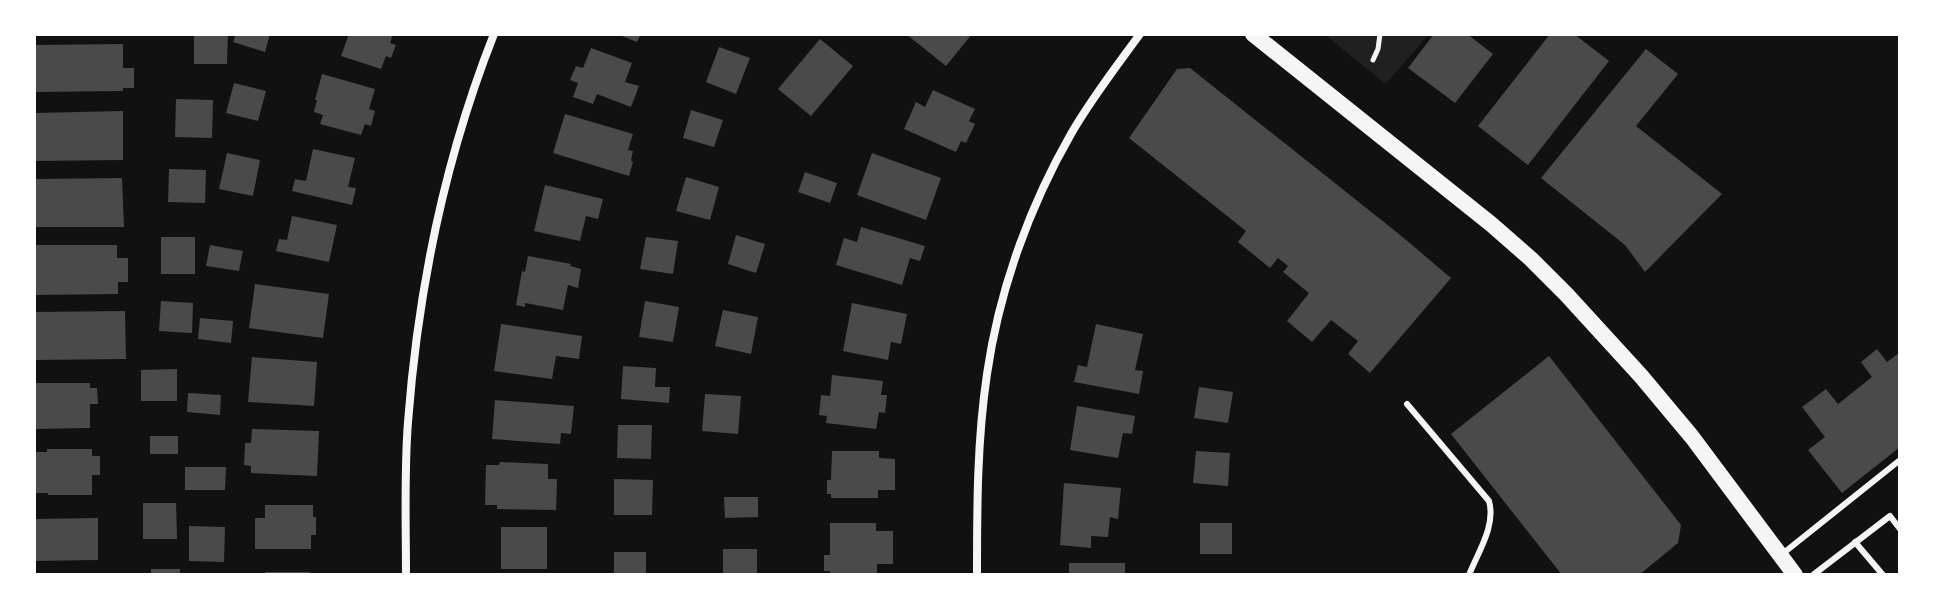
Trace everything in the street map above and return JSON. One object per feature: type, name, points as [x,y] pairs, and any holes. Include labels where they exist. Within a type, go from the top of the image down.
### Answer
[{"type":"main road","points":[[1253,34],[1491,224],[1566,294],[1692,437],[1795,575]]},
{"type":"street","points":[[406,575],[408,424],[422,299],[450,169],[494,34]]},
{"type":"street","points":[[977,575],[982,416],[990,356],[1006,290],[1031,218],[1057,160],[1085,110],[1140,34]]},
{"type":"lane","points":[[1407,404],[1489,501],[1490,523],[1469,575]]},
{"type":"lane","points":[[1780,555],[1900,460]]},
{"type":"lane","points":[[1813,575],[1890,516],[1900,529]]},
{"type":"lane","points":[[1855,542],[1883,575]]},
{"type":"path","points":[[1373,60],[1380,34]]},
{"type":"shaded area","points":[[1324,34],[1429,34],[1386,84]]},
{"type":"building","points":[[194,34],[228,34],[227,64],[194,64]]},
{"type":"building","points":[[236,34],[270,34],[265,52],[233,42]]},
{"type":"building","points":[[349,34],[393,34],[390,43],[396,45],[391,58],[386,56],[381,69],[341,56]]},
{"type":"building","points":[[617,34],[641,34],[637,42]]},
{"type":"building","points":[[906,34],[972,34],[946,66]]},
{"type":"building","points":[[1434,34],[1467,34],[1493,54],[1455,103],[1408,68]]},
{"type":"building","points":[[1550,34],[1574,34],[1609,61],[1528,165],[1478,126]]},
{"type":"building","points":[[820,39],[853,66],[811,116],[778,89]]},
{"type":"building","points":[[123,44],[123,68],[134,68],[134,88],[123,88],[123,91],[34,92],[34,45]]},
{"type":"building","points":[[719,47],[750,58],[736,94],[706,82]]},
{"type":"building","points":[[591,48],[632,63],[625,82],[639,86],[631,107],[597,94],[593,104],[573,97],[578,83],[570,80],[576,66],[583,68]]},
{"type":"building","points":[[1646,49],[1678,74],[1636,126],[1722,194],[1645,272],[1625,245],[1541,178]]},
{"type":"building","points":[[1190,68],[1451,278],[1370,373],[1348,354],[1358,341],[1331,320],[1312,342],[1287,321],[1309,293],[1283,272],[1288,266],[1278,258],[1270,268],[1238,242],[1246,231],[1129,138],[1177,69]]},
{"type":"building","points":[[322,74],[375,89],[369,109],[375,111],[371,126],[365,124],[361,135],[320,124],[323,115],[314,112]]},
{"type":"building","points":[[234,83],[266,91],[258,121],[226,113]]},
{"type":"building","points":[[933,90],[975,109],[969,121],[975,124],[966,143],[961,141],[956,152],[904,129],[916,102],[925,107]]},
{"type":"building","points":[[176,99],[213,100],[212,138],[175,137]]},
{"type":"building","points":[[691,110],[723,120],[714,147],[683,138]]},
{"type":"building","points":[[123,111],[123,160],[34,161],[34,113]]},
{"type":"building","points":[[565,114],[633,134],[628,150],[633,151],[629,176],[553,153]]},
{"type":"building","points":[[313,149],[355,158],[348,187],[356,188],[352,205],[292,191],[295,179],[306,181]]},
{"type":"building","points":[[227,153],[260,160],[253,196],[219,189]]},
{"type":"building","points":[[872,153],[941,178],[926,220],[857,195]]},
{"type":"building","points":[[169,169],[206,170],[205,203],[168,202]]},
{"type":"building","points":[[805,172],[837,183],[830,203],[798,192]]},
{"type":"building","points":[[686,177],[719,187],[710,220],[676,211]]},
{"type":"building","points":[[122,178],[124,227],[34,227],[34,179]]},
{"type":"building","points":[[545,185],[603,199],[598,219],[586,216],[580,241],[534,231]]},
{"type":"building","points":[[292,216],[337,225],[329,262],[276,251],[279,239],[287,240]]},
{"type":"building","points":[[861,227],[925,246],[920,261],[910,258],[902,285],[836,265],[844,238],[857,242]]},
{"type":"building","points":[[736,235],[765,244],[756,273],[728,264]]},
{"type":"building","points":[[161,237],[195,237],[195,274],[161,274]]},
{"type":"building","points":[[646,237],[678,241],[673,274],[640,269]]},
{"type":"building","points":[[34,245],[117,245],[117,258],[128,258],[128,282],[118,282],[118,294],[34,295]]},
{"type":"building","points":[[210,245],[243,251],[239,271],[206,266]]},
{"type":"building","points":[[528,256],[571,264],[581,269],[578,288],[568,285],[563,310],[525,303],[525,307],[516,305]]},
{"type":"building","points":[[255,284],[329,294],[323,338],[249,328]]},
{"type":"building","points":[[161,301],[193,303],[192,333],[159,331]]},
{"type":"building","points":[[645,301],[679,307],[673,342],[639,337]]},
{"type":"building","points":[[852,303],[907,314],[901,344],[891,342],[888,360],[843,351]]},
{"type":"building","points":[[723,310],[758,317],[751,354],[715,346]]},
{"type":"building","points":[[125,311],[126,359],[34,360],[34,312]]},
{"type":"building","points":[[200,318],[233,321],[231,343],[198,339]]},
{"type":"building","points":[[501,324],[582,336],[579,359],[556,356],[552,379],[494,371]]},
{"type":"building","points":[[1096,324],[1143,334],[1135,370],[1143,371],[1139,394],[1074,382],[1078,365],[1087,367]]},
{"type":"building","points":[[1877,349],[1887,362],[1900,352],[1900,447],[1842,493],[1808,450],[1825,437],[1802,407],[1826,389],[1838,404],[1872,377],[1861,362]]},
{"type":"building","points":[[1549,356],[1681,525],[1678,543],[1639,575],[1562,575],[1451,434]]},
{"type":"building","points":[[252,357],[317,362],[314,406],[248,402]]},
{"type":"building","points":[[623,366],[656,368],[655,387],[670,387],[669,403],[621,399]]},
{"type":"building","points":[[177,369],[177,401],[141,401],[141,370]]},
{"type":"building","points":[[832,375],[883,381],[881,395],[887,395],[885,413],[879,412],[876,429],[826,423],[827,416],[819,415],[821,395],[830,396]]},
{"type":"building","points":[[34,383],[90,383],[90,388],[97,388],[98,404],[90,404],[90,428],[34,429]]},
{"type":"building","points":[[1199,387],[1233,392],[1228,423],[1194,418]]},
{"type":"building","points":[[188,393],[221,395],[220,415],[187,412]]},
{"type":"building","points":[[705,394],[741,396],[738,434],[702,431]]},
{"type":"building","points":[[495,400],[574,406],[571,434],[561,433],[560,444],[492,439]]},
{"type":"building","points":[[1077,406],[1135,416],[1132,434],[1123,433],[1118,458],[1070,450]]},
{"type":"building","points":[[618,425],[652,425],[651,459],[617,458]]},
{"type":"building","points":[[252,429],[319,431],[317,476],[251,473],[251,466],[244,465],[245,443],[251,443]]},
{"type":"building","points":[[150,436],[178,436],[178,454],[150,454]]},
{"type":"building","points":[[47,449],[92,449],[92,456],[100,456],[100,475],[92,475],[92,495],[35,493],[35,452],[47,452]]},
{"type":"building","points":[[832,451],[879,451],[879,458],[895,459],[895,490],[878,490],[878,498],[831,498],[831,494],[827,494],[827,480],[831,480]]},
{"type":"building","points":[[1196,451],[1230,453],[1228,486],[1193,483]]},
{"type":"building","points":[[500,462],[548,464],[548,479],[557,479],[556,510],[497,509],[497,505],[485,505],[486,465],[499,465]]},
{"type":"building","points":[[185,467],[226,467],[225,490],[185,490]]},
{"type":"building","points":[[614,479],[653,480],[652,515],[614,515]]},
{"type":"building","points":[[1064,483],[1121,488],[1118,519],[1110,517],[1108,537],[1091,536],[1091,548],[1060,545]]},
{"type":"building","points":[[724,497],[758,497],[758,517],[725,518]]},
{"type":"building","points":[[143,503],[176,503],[177,539],[143,539]]},
{"type":"building","points":[[265,505],[313,505],[316,535],[311,535],[311,549],[255,549],[255,518],[265,518]]},
{"type":"building","points":[[98,518],[98,560],[34,561],[34,519]]},
{"type":"building","points":[[830,523],[876,523],[876,531],[893,531],[893,564],[877,564],[877,574],[830,574],[830,571],[824,571],[824,555],[830,555]]},
{"type":"building","points":[[1200,523],[1232,523],[1232,554],[1200,554]]},
{"type":"building","points":[[189,526],[225,527],[224,562],[189,561]]},
{"type":"building","points":[[501,527],[547,527],[547,569],[501,569]]},
{"type":"building","points":[[723,549],[757,549],[757,575],[723,575]]},
{"type":"building","points":[[614,552],[646,552],[646,575],[614,575]]},
{"type":"building","points":[[1069,563],[1125,563],[1125,575],[1069,575]]},
{"type":"building","points":[[151,569],[180,569],[180,575],[151,575]]},
{"type":"building","points":[[265,572],[310,572],[310,575],[265,575]]}]
